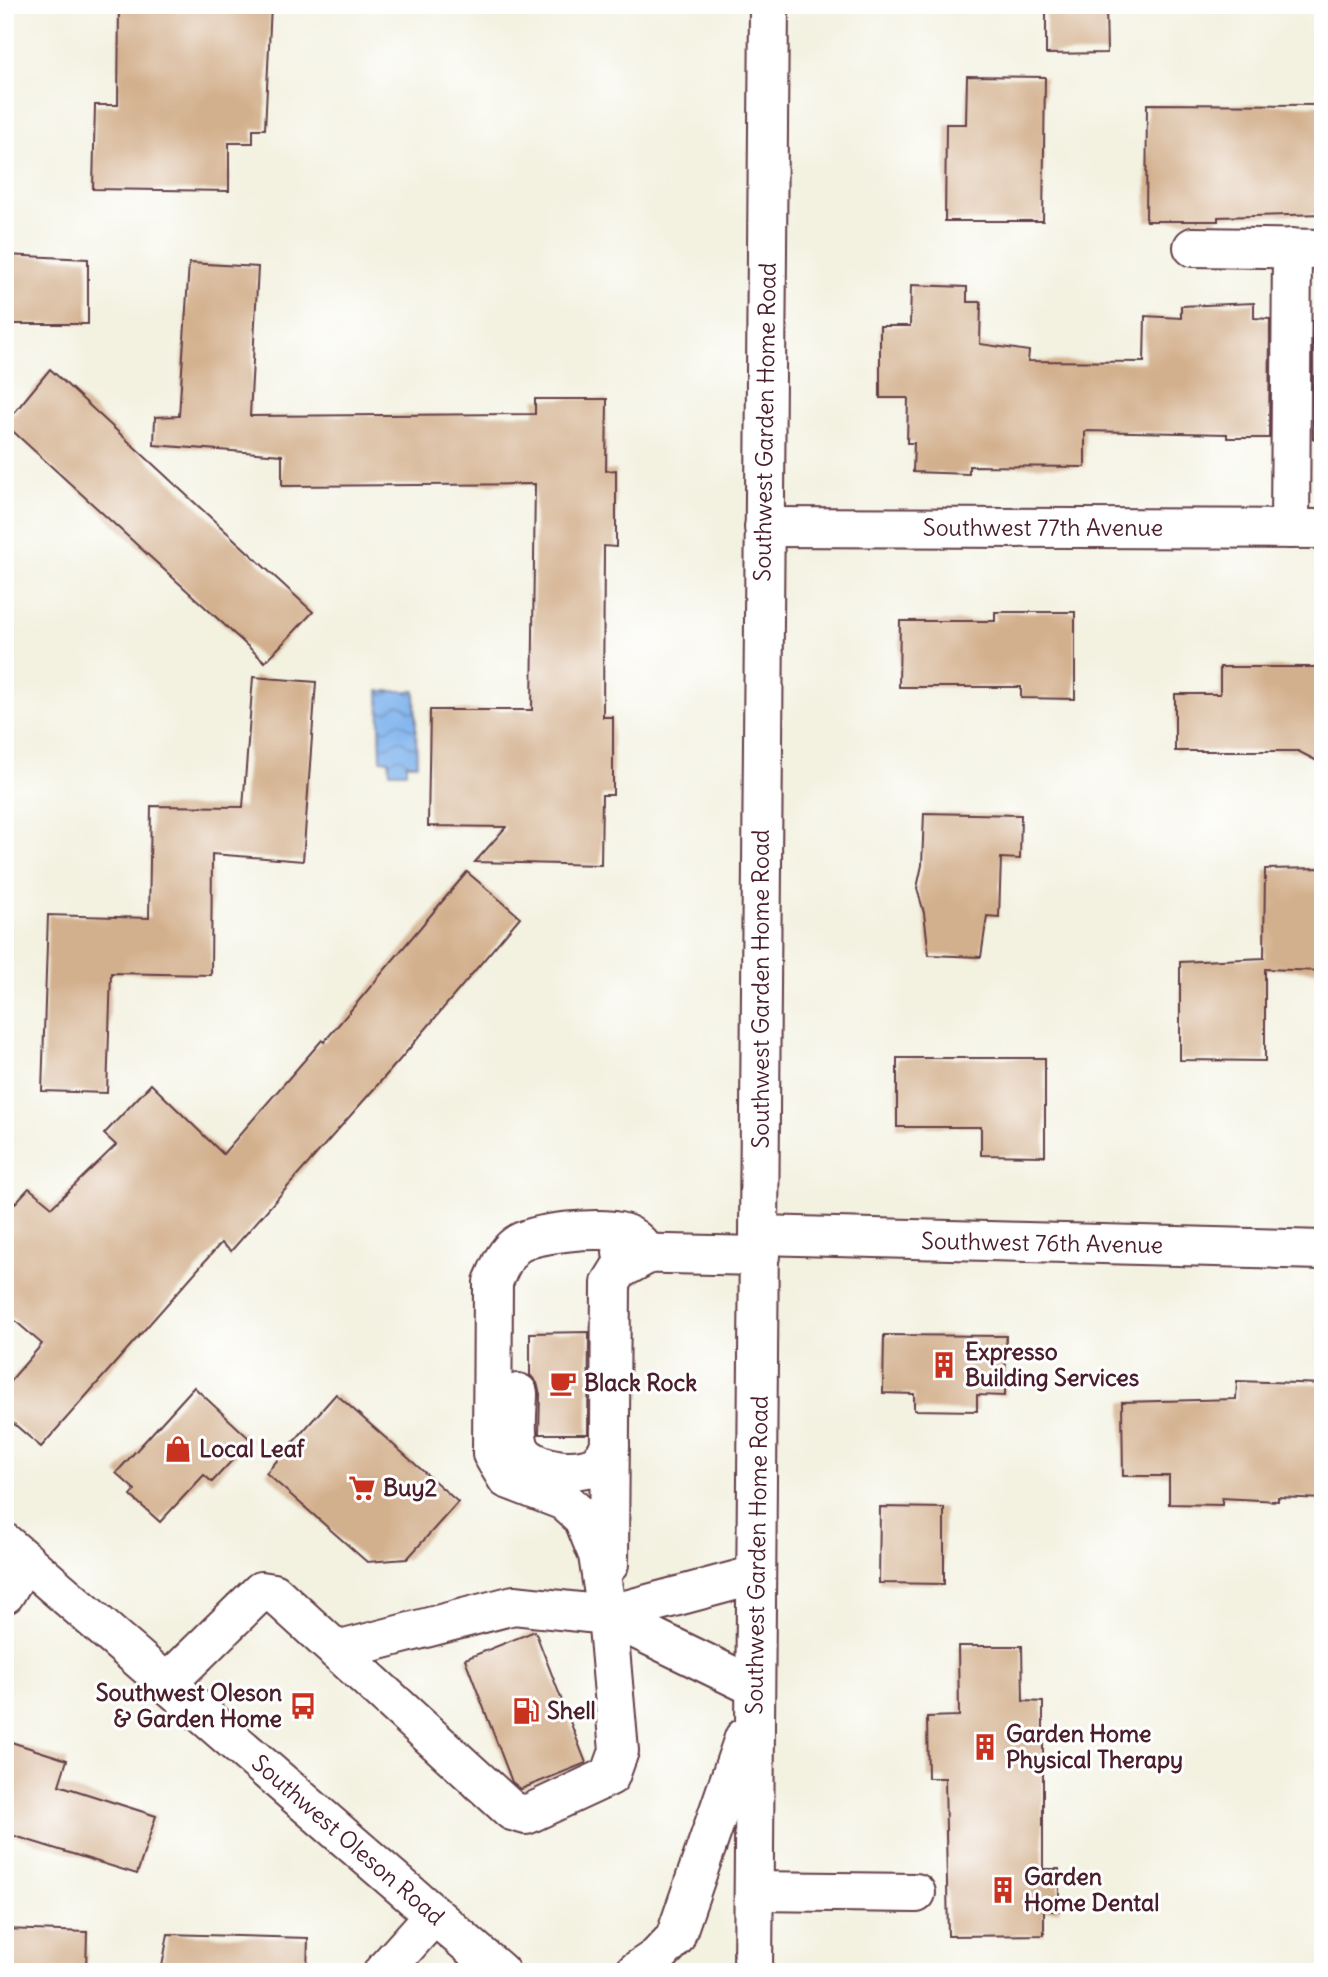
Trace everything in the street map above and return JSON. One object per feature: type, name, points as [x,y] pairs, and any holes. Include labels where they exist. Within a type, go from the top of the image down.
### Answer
[{"type":"main road","name":"Southwest Garden Home Road","points":[[753,1972],[769,5]]},
{"type":"main road","points":[[1193,247],[1307,248],[1306,529]]},
{"type":"main road","name":"Southwest 77th Avenue","points":[[764,527],[1306,529]]},
{"type":"main road","points":[[168,1682],[261,1591],[274,1593],[512,1811],[526,1815],[610,1776],[619,1751],[607,1615],[599,1560],[583,1518],[564,1501],[507,1479],[492,1454],[493,1282],[502,1260],[516,1245],[534,1236],[555,1232],[622,1232],[637,1240],[648,1254]]},
{"type":"main road","name":"Southwest 76th Avenue","points":[[610,1444],[602,1460],[590,1466],[569,1468],[544,1468],[529,1461],[519,1446],[519,1281],[527,1265],[540,1258],[760,1246],[1323,1250]]},
{"type":"main road","points":[[607,1615],[611,1283],[619,1270],[648,1254]]},
{"type":"main road","points":[[610,1519],[631,1464],[636,1288],[648,1254]]},
{"type":"main road","points":[[5,1594],[15,1552]]},
{"type":"main road","name":"Southwest Oleson Road","points":[[15,1552],[500,1972]]},
{"type":"main road","points":[[337,1651],[514,1605],[607,1615],[756,1575]]},
{"type":"main road","points":[[607,1615],[755,1697],[676,1938],[657,1957],[635,1972]]},
{"type":"main road","points":[[754,1891],[916,1892]]},
{"type":"main road","points":[[383,1972],[434,1915]]},
{"type":"water","points":[[379,691],[415,691],[417,764],[406,764],[406,772],[390,772],[389,760],[381,760]]},
{"type":"building","points":[[119,5],[271,5],[265,129],[253,129],[253,143],[229,143],[229,191],[93,189],[95,105],[118,105]]},
{"type":"building","points":[[1046,5],[1106,5],[1107,53],[1046,54]]},
{"type":"building","points":[[967,76],[1045,77],[1043,221],[945,221],[946,124],[966,124]]},
{"type":"building","points":[[1147,104],[1323,105],[1323,214],[1218,217],[1218,221],[1146,221]]},
{"type":"building","points":[[5,255],[88,259],[88,324],[5,324]]},
{"type":"building","points":[[189,263],[258,267],[250,416],[535,414],[535,399],[607,399],[606,471],[616,470],[616,547],[604,546],[603,717],[613,717],[613,795],[602,795],[601,865],[475,862],[506,827],[428,826],[430,710],[532,710],[535,484],[282,486],[282,455],[154,445],[155,417],[179,416]]},
{"type":"building","points":[[911,285],[967,287],[967,302],[981,302],[980,344],[1029,351],[1028,361],[1144,362],[1145,316],[1181,318],[1181,306],[1254,303],[1254,318],[1270,319],[1269,438],[1227,438],[1227,434],[1085,431],[1085,467],[969,466],[969,474],[913,472],[914,443],[907,443],[908,398],[880,398],[880,326],[910,326]]},
{"type":"building","points":[[1313,321],[1323,322],[1323,439],[1313,439]]},
{"type":"building","points":[[50,369],[313,612],[265,662],[5,424]]},
{"type":"building","points":[[995,612],[1075,612],[1075,699],[1021,698],[1021,687],[899,687],[900,621],[995,621]]},
{"type":"building","points":[[1220,667],[1323,667],[1323,764],[1298,751],[1175,751],[1175,694],[1220,694]]},
{"type":"building","points":[[253,677],[316,682],[303,861],[212,854],[211,975],[111,973],[107,1093],[42,1091],[48,915],[149,918],[151,806],[243,807]]},
{"type":"building","points":[[924,813],[1021,815],[1020,859],[1001,858],[999,917],[987,916],[981,957],[929,955],[924,913],[917,888],[922,865]]},
{"type":"building","points":[[1323,868],[1323,971],[1265,969],[1265,1061],[1180,1060],[1180,962],[1264,958],[1265,869]]},
{"type":"building","points":[[467,872],[520,917],[403,1056],[231,1251],[221,1243],[41,1447],[5,1416],[5,1387],[42,1344],[5,1312],[5,1214],[29,1188],[52,1207],[116,1145],[104,1134],[151,1084],[223,1154],[322,1040],[324,1042]]},
{"type":"building","points":[[897,1058],[1045,1058],[1045,1156],[981,1155],[981,1127],[897,1127]]},
{"type":"building","name":"Black Rock","points":[[589,1332],[588,1434],[539,1434],[540,1394],[537,1383],[530,1375],[530,1333]]},
{"type":"building","name":"Expresso Building Services","points":[[884,1335],[1006,1336],[1005,1396],[977,1395],[977,1411],[914,1410],[914,1394],[883,1393]]},
{"type":"building","points":[[1237,1381],[1323,1384],[1323,1499],[1278,1497],[1278,1501],[1222,1498],[1222,1505],[1169,1504],[1169,1476],[1123,1476],[1122,1402],[1236,1399]]},
{"type":"building","name":"Local Leaf","points":[[194,1387],[251,1440],[212,1482],[204,1475],[160,1522],[131,1496],[135,1490],[116,1473]]},
{"type":"building","name":"Buy2","points":[[336,1394],[458,1502],[407,1559],[367,1562],[266,1473]]},
{"type":"building","points":[[880,1507],[944,1508],[944,1584],[879,1583]]},
{"type":"building","name":"Shell","points":[[535,1631],[586,1763],[521,1789],[512,1782],[465,1659]]},
{"type":"building","points":[[958,1646],[1022,1646],[1023,1701],[1043,1702],[1043,1869],[1059,1869],[1059,1911],[1044,1911],[1044,1935],[948,1936],[945,1778],[928,1778],[927,1717],[959,1716]]},
{"type":"building","points":[[5,1740],[67,1760],[59,1785],[156,1816],[137,1874],[5,1833]]},
{"type":"building","points":[[5,1929],[87,1932],[86,1972],[5,1972]]},
{"type":"building","points":[[168,1934],[308,1938],[307,1972],[161,1972]]},
{"type":"place","name":"Expresso Building Services","points":[[944,1365]]},
{"type":"place","name":"Black Rock","points":[[563,1383]]},
{"type":"place","name":"Local Leaf","points":[[178,1449]]},
{"type":"place","name":"Buy2","points":[[362,1488]]},
{"type":"place","name":"Southwest Oleson & Garden Home","points":[[303,1706]]},
{"type":"place","name":"Shell","points":[[526,1711]]},
{"type":"place","name":"Garden Home Physical Therapy","points":[[985,1747]]},
{"type":"place","name":"Garden Home Dental","points":[[1003,1890]]}]
